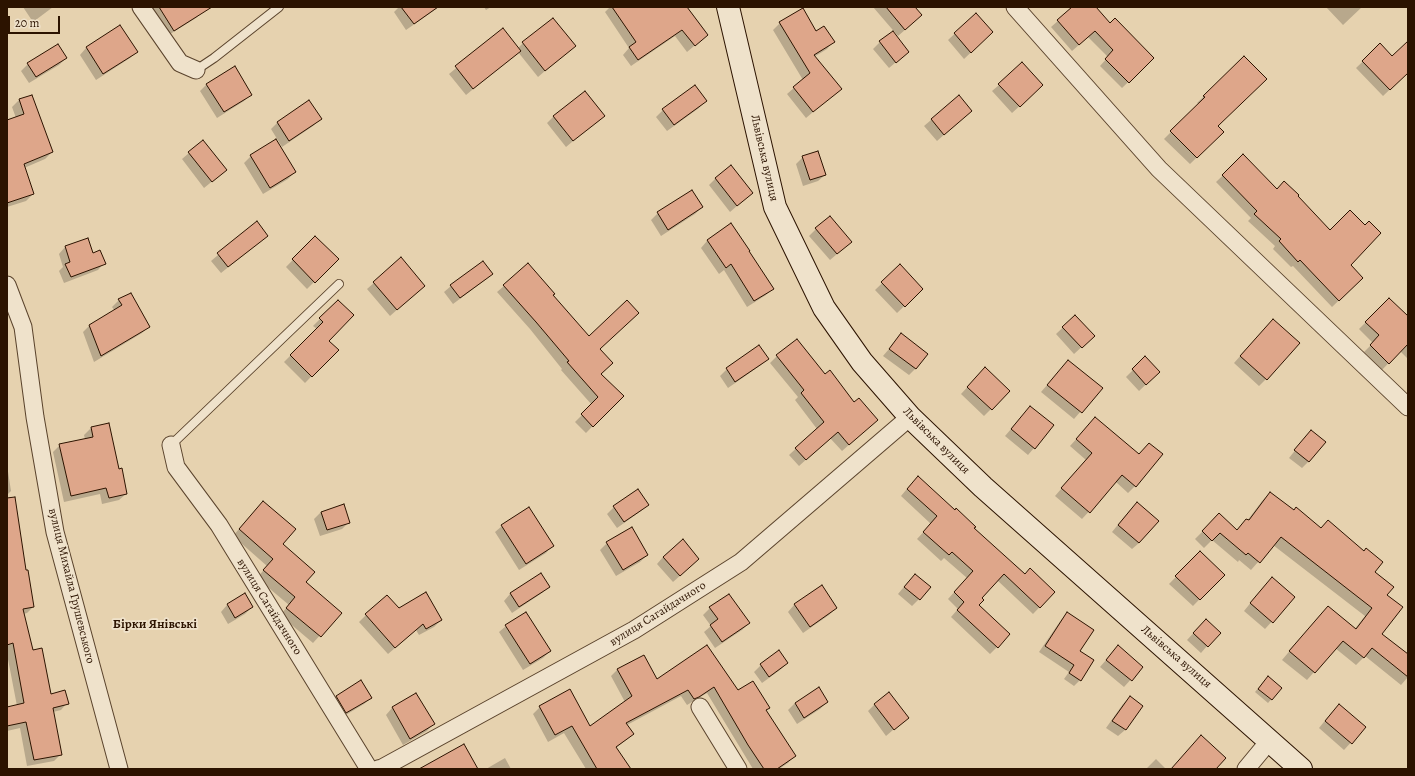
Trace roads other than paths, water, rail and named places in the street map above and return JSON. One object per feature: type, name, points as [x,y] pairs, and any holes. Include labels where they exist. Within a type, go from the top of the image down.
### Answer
[{"type":"main road","name":"Львівська вулиця","points":[[728,7],[775,207],[824,308],[862,362],[910,417],[983,487],[1301,769]]},
{"type":"street","points":[[141,7],[180,63],[196,70]]},
{"type":"street","points":[[1015,7],[1159,169],[1408,406]]},
{"type":"street","name":"вулиця Михайла Грушевського","points":[[7,286],[24,327],[34,418],[55,532],[119,769]]},
{"type":"street","name":"вулиця Сагайдачного","points":[[378,769],[634,630],[742,562],[910,417]]},
{"type":"street","name":"вулиця Сагайдачного","points":[[171,445],[176,467],[219,525],[369,769]]},
{"type":"street","points":[[700,707],[738,769]]},
{"type":"street","points":[[1246,769],[1270,740]]},
{"type":"lane","points":[[196,70],[214,58],[279,7]]},
{"type":"lane","points":[[171,445],[339,284]]},
{"type":"district","name":"Бірки Янівські","points":[[155,625]]}]
